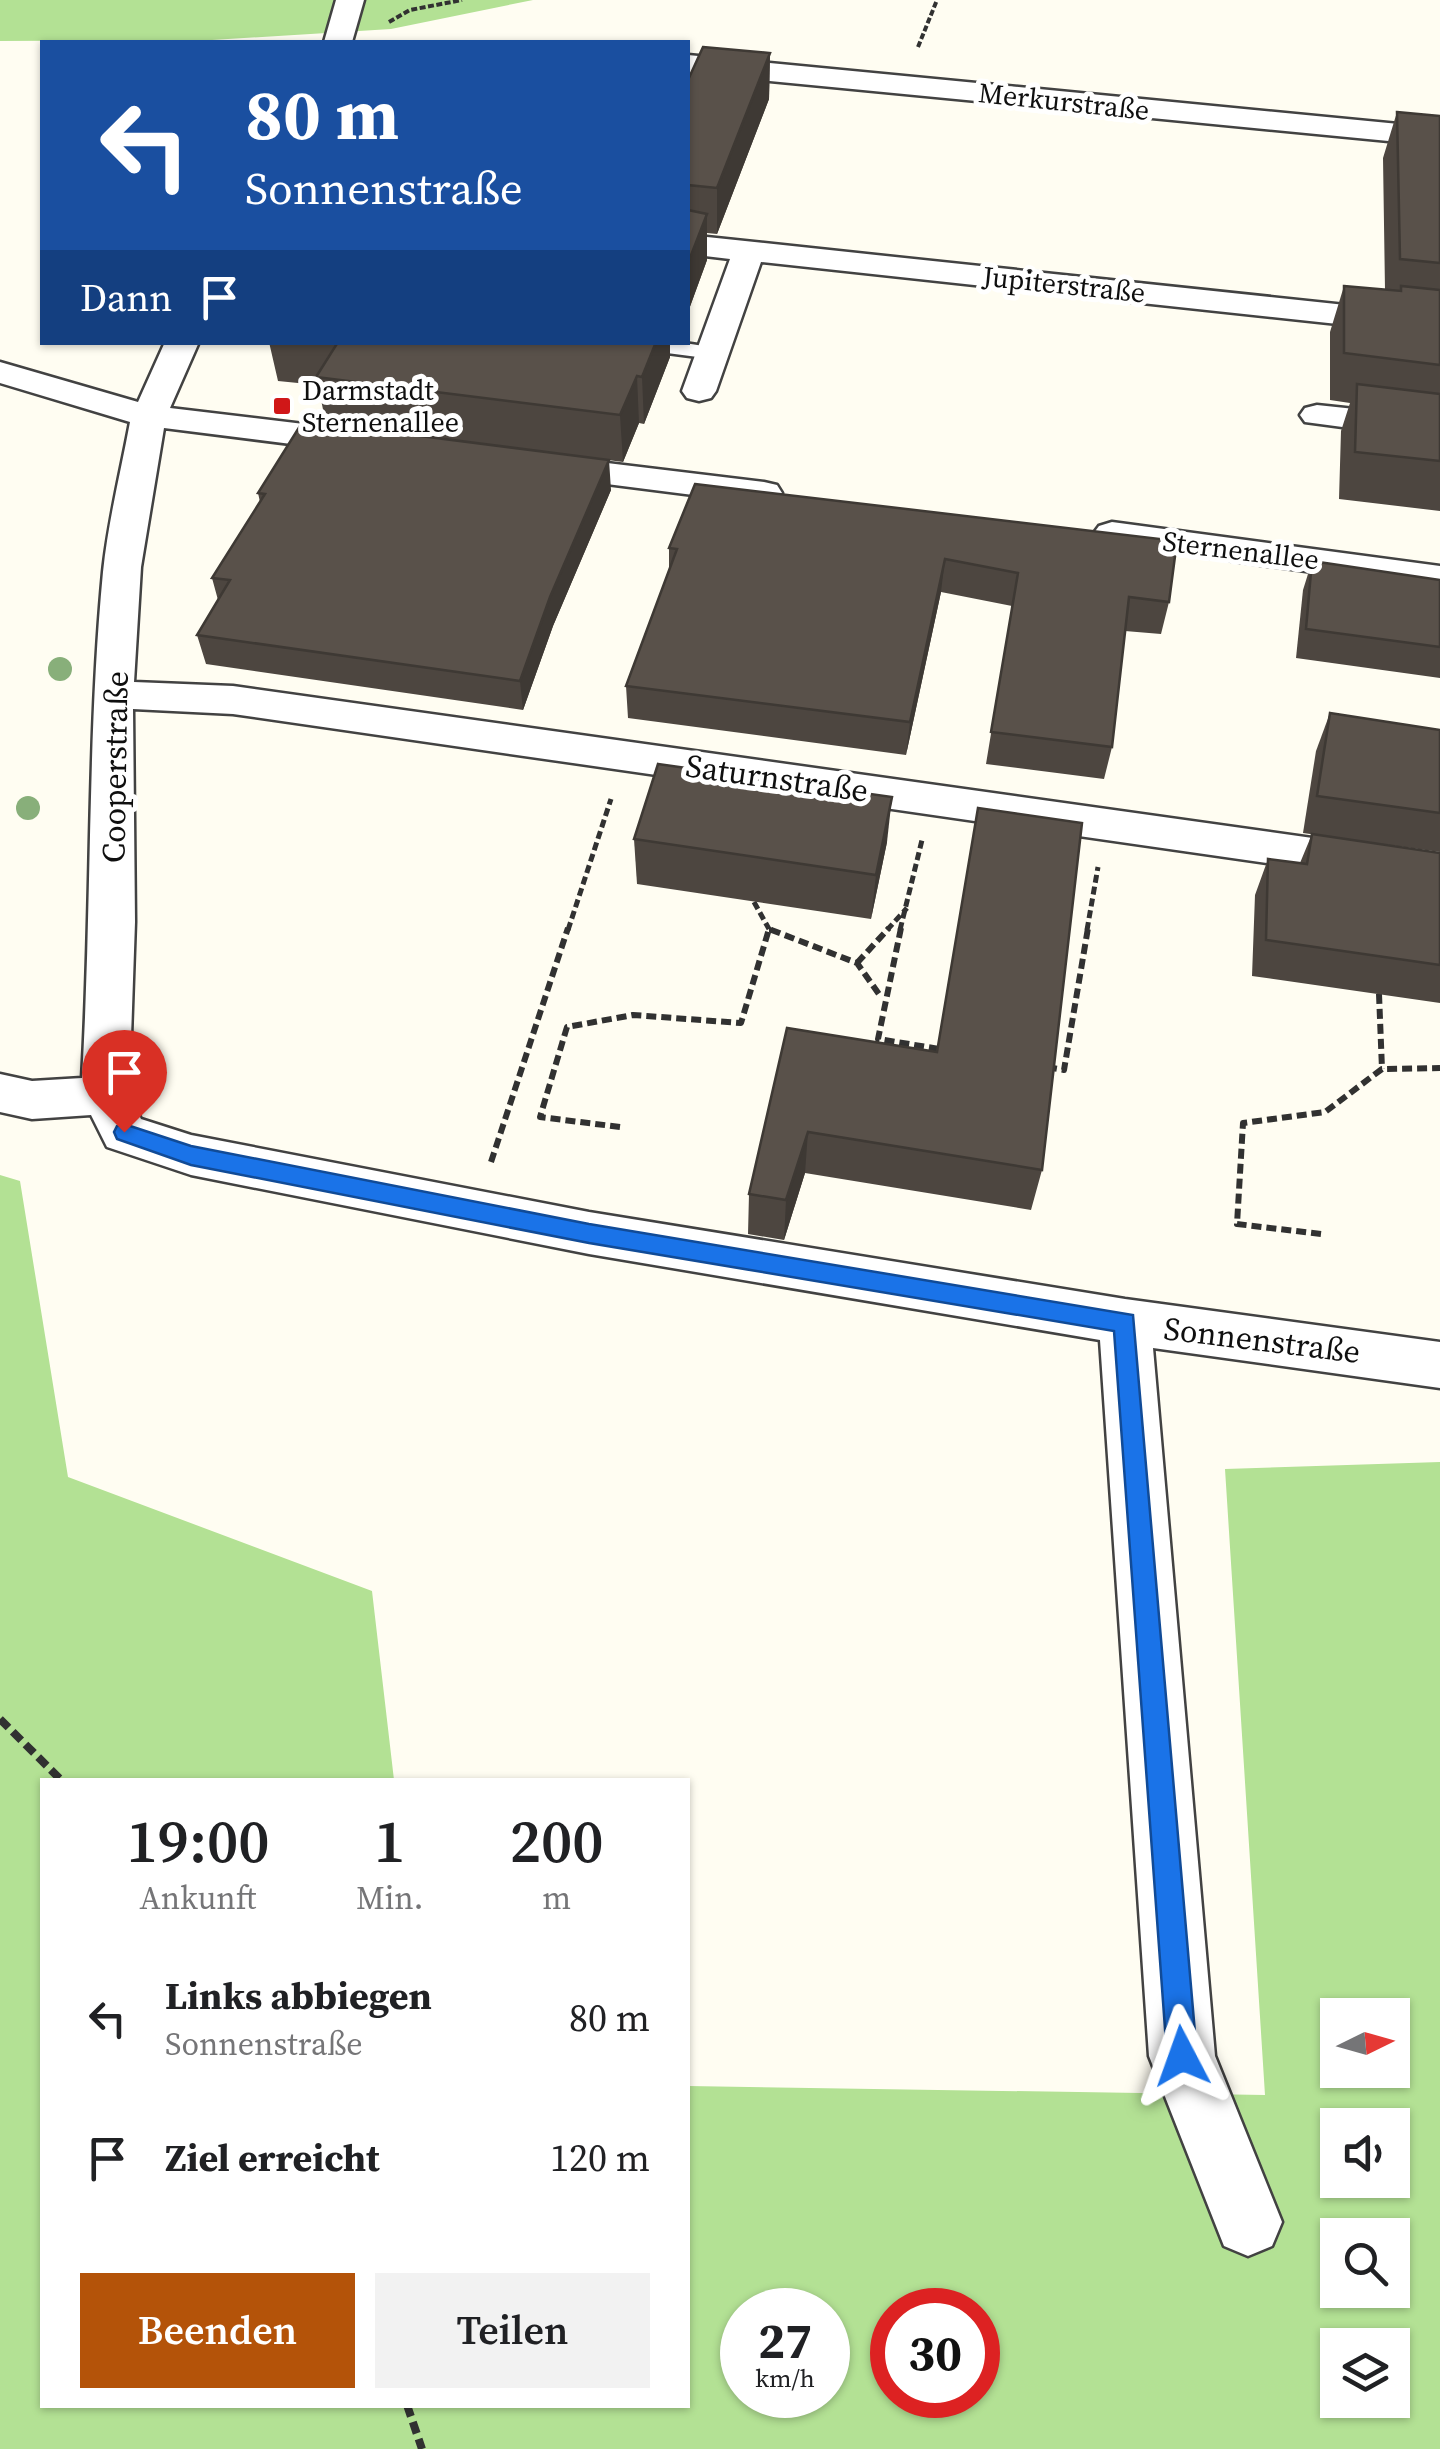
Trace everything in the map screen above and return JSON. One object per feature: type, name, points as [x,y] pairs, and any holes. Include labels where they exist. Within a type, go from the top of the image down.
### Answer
[{"type":"street","points":[[339,40],[350,0]]},
{"type":"street","name":"Merkurstraße","points":[[690,64],[1440,138]]},
{"type":"street","name":"Jupiterstraße","points":[[690,245],[1440,326]]},
{"type":"street","points":[[699,392],[749,251]]},
{"type":"street","name":"Cooperstraße","points":[[105,1095],[114,922],[113,694],[122,566],[148,416],[181,345]]},
{"type":"street","points":[[0,372],[148,416],[399,447]]},
{"type":"street","points":[[1317,415],[1440,429]]},
{"type":"street","points":[[513,462],[800,498]]},
{"type":"street","name":"Sternenallee","points":[[1072,529],[1266,551],[1440,578]]},
{"type":"street","name":"Saturnstraße","points":[[113,694],[232,700],[1440,872]]},
{"type":"street","points":[[0,1094],[32,1100],[105,1095]]},
{"type":"street","name":"Sonnenstraße","points":[[105,1095],[124,1132],[191,1156],[475,1211],[1125,1322],[1440,1365]]},
{"type":"street","points":[[1125,1322],[1182,2056],[1248,2222]]},
{"type":"lane","points":[[644,345],[713,354]]},
{"type":"path","points":[[339,40],[373,39],[385,24],[410,10],[462,0]]},
{"type":"path","points":[[902,85],[938,0]]},
{"type":"path","points":[[475,1211],[626,755]]},
{"type":"path","points":[[926,823],[910,905],[882,998],[878,1038],[952,1051]]},
{"type":"path","points":[[1045,1067],[1064,1070],[1104,826]]},
{"type":"path","points":[[754,902],[768,929],[857,963],[882,998]]},
{"type":"path","points":[[857,963],[910,905]]},
{"type":"path","points":[[620,1126],[540,1117],[567,1027],[634,1016],[740,1023],[768,929]]},
{"type":"path","points":[[1379,994],[1382,1069]]},
{"type":"path","points":[[1321,1234],[1237,1224],[1243,1123],[1325,1112],[1382,1069],[1440,1068]]},
{"type":"path","points":[[0,1719],[59,1778]]},
{"type":"path","points":[[408,2408],[422,2449]]},
{"type":"green space","points":[[0,0],[533,0],[391,29],[212,40],[0,41]]},
{"type":"green space","points":[[0,1175],[20,1181],[68,1477],[372,1591],[394,1778],[40,1778],[40,2408],[690,2408],[690,2086],[1265,2095],[1225,1469],[1440,1462],[1440,2449],[0,2449]]},
{"type":"building","points":[[703,47],[770,53],[717,188],[690,185],[690,76]]},
{"type":"building","points":[[1397,112],[1440,116],[1440,263],[1400,259]]},
{"type":"building","points":[[690,210],[707,214],[690,258]]},
{"type":"building","points":[[1344,286],[1440,290],[1440,365],[1344,353]]},
{"type":"building","points":[[336,345],[655,345],[620,415],[316,377]]},
{"type":"building","points":[[1357,384],[1440,394],[1440,461],[1355,452]]},
{"type":"building","points":[[303,421],[609,460],[550,597],[520,681],[197,635],[230,580],[212,578],[265,494],[258,493]]},
{"type":"building","points":[[695,484],[1177,541],[1169,602],[1129,597],[1112,747],[991,732],[1018,573],[945,559],[910,722],[626,686],[677,549],[669,548]]},
{"type":"building","points":[[1312,561],[1440,580],[1440,647],[1306,629]]},
{"type":"building","points":[[1330,713],[1440,730],[1440,813],[1317,796]]},
{"type":"building","points":[[658,764],[892,797],[876,875],[634,839]]},
{"type":"building","points":[[978,808],[1082,823],[1042,1170],[808,1132],[786,1200],[749,1194],[787,1028],[937,1052]]},
{"type":"building","points":[[1312,834],[1440,853],[1440,965],[1266,940],[1268,859],[1307,864]]},
{"type":"place","name":"Darmstadt Sternenallee","points":[[282,406]]},
{"type":"route","points":[[124,1132],[191,1156],[589,1233],[1125,1322],[1182,2056]]}]
